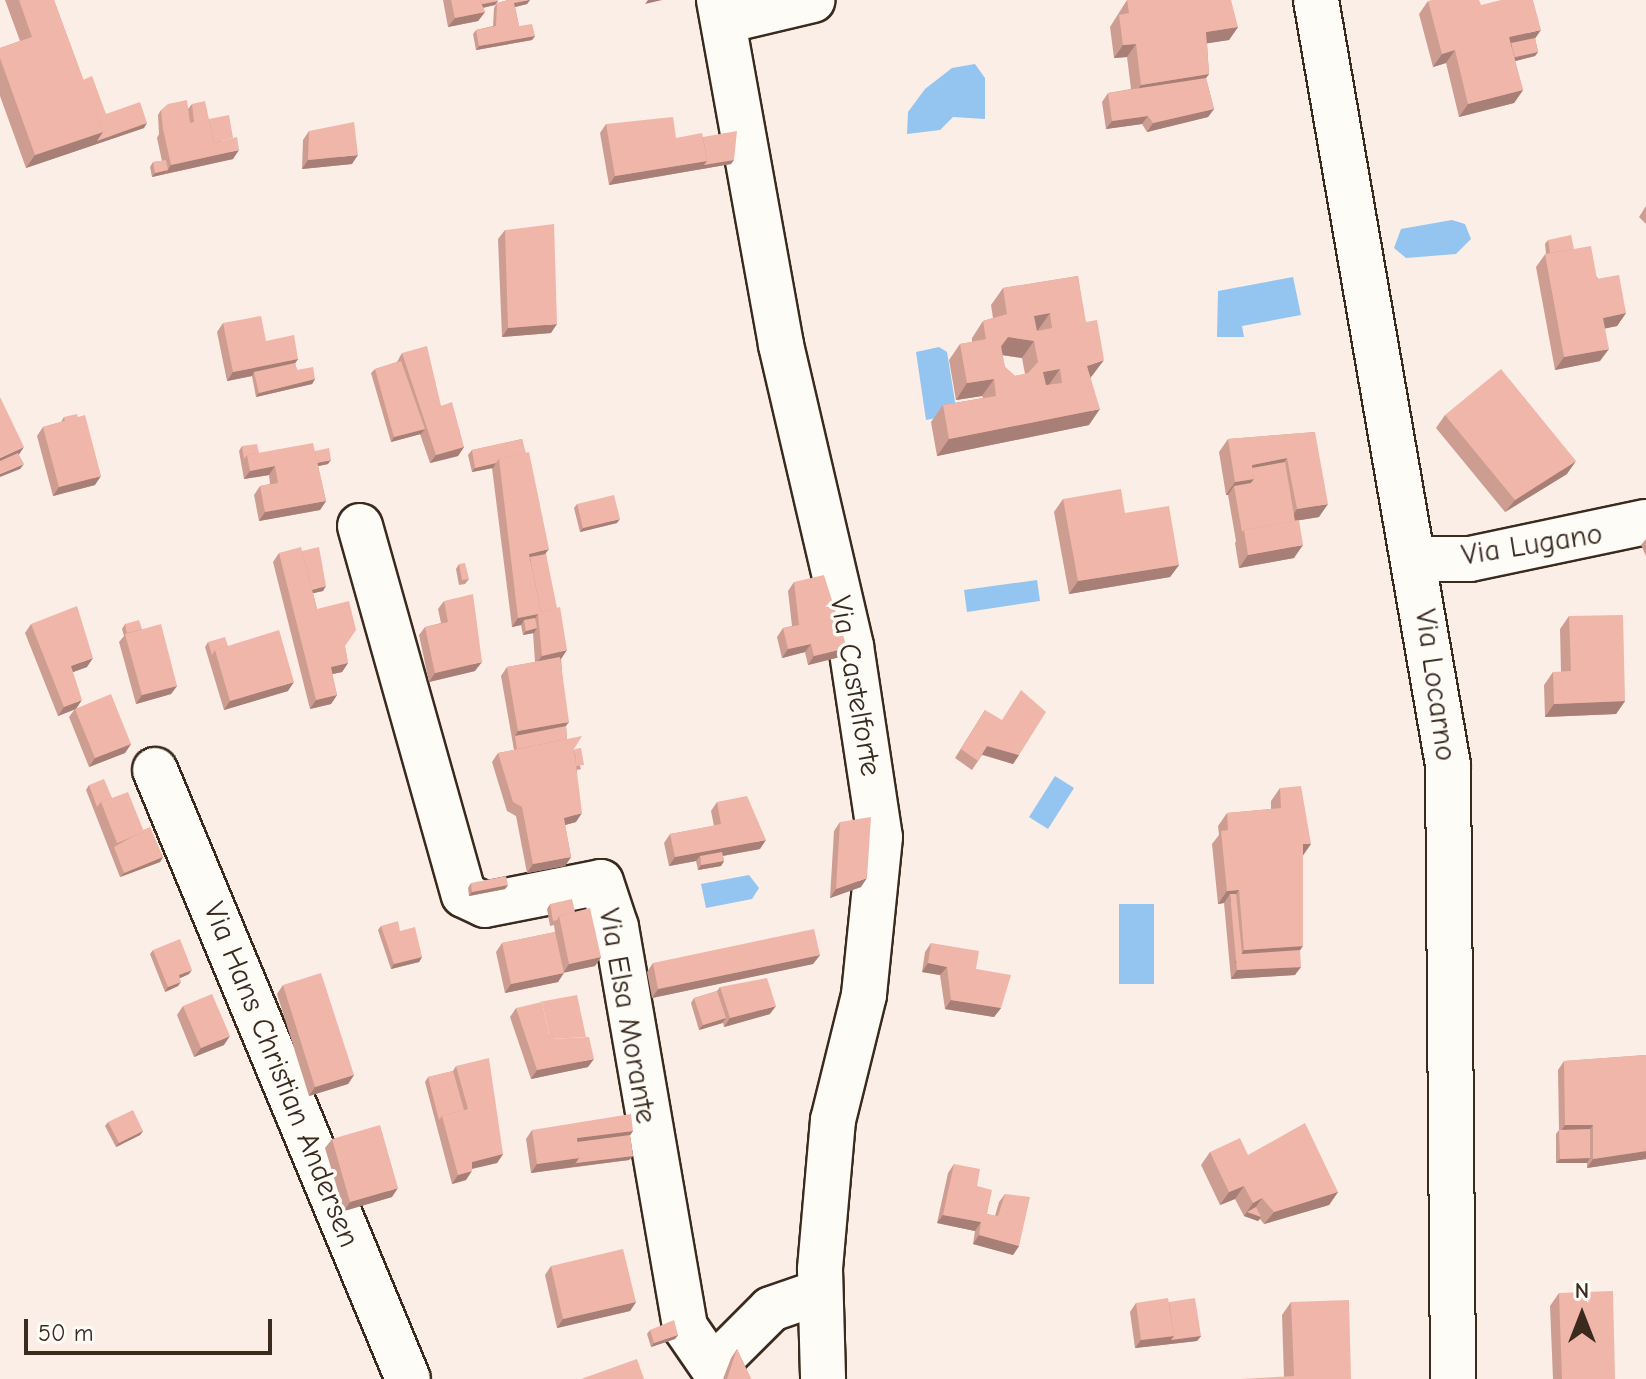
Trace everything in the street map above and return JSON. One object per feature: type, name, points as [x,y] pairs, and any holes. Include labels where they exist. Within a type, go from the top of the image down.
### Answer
[{"type":"street","points":[[721,10],[813,0]]},
{"type":"street","name":"Via Locarno","points":[[1316,0],[1416,559],[1448,765],[1453,1379]]},
{"type":"street","name":"Via Castelforte","points":[[721,10],[781,345],[851,646],[880,837],[864,995],[833,1120],[820,1292],[823,1379]]},
{"type":"street","name":"Via Lugano","points":[[1416,559],[1470,559],[1646,522]]},
{"type":"street","name":"Via Elsa Morante","points":[[360,526],[464,895],[485,905],[601,882],[616,927],[685,1327],[717,1377]]},
{"type":"street","name":"Via Hans Christian Andersen","points":[[155,770],[408,1379]]},
{"type":"street","points":[[717,1377],[724,1356],[771,1309],[820,1292]]},
{"type":"water","points":[[975,64],[985,78],[985,119],[953,117],[940,130],[907,134],[908,112],[925,89],[952,68]]},
{"type":"water","points":[[1452,220],[1465,224],[1471,239],[1456,254],[1406,258],[1394,248],[1401,229]]},
{"type":"water","points":[[1293,277],[1301,315],[1242,326],[1244,337],[1217,337],[1218,291]]},
{"type":"water","points":[[939,347],[947,352],[957,414],[926,420],[916,352]]},
{"type":"water","points":[[1037,580],[1040,601],[967,612],[964,590]]},
{"type":"water","points":[[1055,776],[1074,788],[1048,829],[1029,817]]},
{"type":"water","points":[[749,875],[759,888],[752,899],[706,908],[701,884]]},
{"type":"water","points":[[1119,904],[1154,904],[1154,984],[1119,984]]},
{"type":"building","points":[[19,0],[54,0],[103,132],[35,155],[0,58],[0,48],[32,37]]},
{"type":"building","points":[[451,0],[480,0],[485,12],[455,18]]},
{"type":"building","points":[[480,0],[498,0],[498,1],[482,4]]},
{"type":"building","points":[[529,0],[514,3],[519,26],[532,24],[535,36],[479,46],[476,30],[496,26],[497,3]]},
{"type":"building","points":[[1127,0],[1231,0],[1238,27],[1206,32],[1209,74],[1141,85],[1136,44],[1123,45],[1119,15],[1129,13]]},
{"type":"building","points":[[1479,0],[1481,5],[1501,0],[1533,0],[1541,30],[1509,37],[1523,90],[1468,104],[1455,50],[1442,54],[1428,1]]},
{"type":"building","points":[[1535,38],[1538,52],[1515,57],[1511,43]]},
{"type":"building","points":[[92,76],[106,114],[140,102],[147,123],[97,141],[103,132],[83,80]]},
{"type":"building","points":[[1206,78],[1214,109],[1153,123],[1148,116],[1112,121],[1108,93]]},
{"type":"building","points":[[187,100],[190,123],[163,130],[161,110],[168,104]]},
{"type":"building","points":[[205,101],[214,143],[237,137],[239,150],[171,165],[163,129],[194,122],[192,104]]},
{"type":"building","points":[[229,115],[233,138],[214,143],[209,119]]},
{"type":"building","points":[[673,117],[676,138],[702,133],[707,161],[615,176],[606,124]]},
{"type":"building","points":[[354,122],[358,155],[308,160],[309,131]]},
{"type":"building","points":[[737,131],[734,160],[704,165],[707,161],[703,137]]},
{"type":"building","points":[[166,160],[168,170],[155,173],[153,162]]},
{"type":"building","points":[[554,224],[557,324],[508,328],[505,230]]},
{"type":"building","points":[[1571,235],[1574,249],[1550,253],[1548,240]]},
{"type":"building","points":[[1591,246],[1597,279],[1619,275],[1626,313],[1603,318],[1609,349],[1564,357],[1545,254]]},
{"type":"building","points":[[1078,276],[1086,322],[1097,320],[1104,360],[1087,366],[1100,409],[949,439],[943,405],[996,396],[994,379],[967,383],[960,344],[986,339],[983,321],[1007,314],[1003,288]],"holes":[[[1050,313],[1052,328],[1037,331],[1034,316]],[[1008,337],[1034,341],[1038,362],[1028,373],[1015,376],[1005,367],[1001,346]],[[1060,369],[1062,383],[1046,385],[1043,372]]]},
{"type":"building","points":[[261,316],[266,341],[294,335],[298,359],[233,372],[223,323]]},
{"type":"building","points":[[427,346],[441,406],[452,402],[464,447],[436,455],[402,353]]},
{"type":"building","points":[[401,361],[425,429],[394,437],[375,369]]},
{"type":"building","points":[[295,363],[297,370],[313,367],[315,379],[259,393],[254,372]]},
{"type":"building","points":[[1501,369],[1576,461],[1515,500],[1445,415]]},
{"type":"building","points":[[0,397],[24,447],[0,458]]},
{"type":"building","points":[[77,414],[78,418],[65,421],[64,417]]},
{"type":"building","points":[[85,415],[101,476],[59,487],[43,427]]},
{"type":"building","points":[[1315,432],[1328,504],[1297,509],[1287,458],[1252,465],[1254,479],[1235,482],[1228,439]]},
{"type":"building","points":[[522,439],[526,453],[475,468],[472,450]]},
{"type":"building","points":[[313,443],[326,501],[265,512],[260,486],[278,483],[275,466],[250,471],[247,455]]},
{"type":"building","points":[[257,444],[259,453],[247,455],[244,459],[242,446]]},
{"type":"building","points":[[329,448],[331,460],[317,463],[315,451]]},
{"type":"building","points":[[529,452],[549,549],[529,554],[541,612],[560,607],[567,650],[542,656],[538,614],[518,618],[499,459]]},
{"type":"building","points":[[18,453],[24,464],[0,474],[0,461]]},
{"type":"building","points":[[1285,462],[1295,521],[1242,532],[1234,486],[1251,483],[1254,479],[1252,468]]},
{"type":"building","points":[[1121,489],[1125,513],[1169,506],[1179,565],[1078,581],[1063,499]]},
{"type":"building","points":[[614,495],[620,519],[583,528],[577,504]]},
{"type":"building","points":[[1299,520],[1303,545],[1248,555],[1244,530]]},
{"type":"building","points":[[301,547],[317,609],[349,601],[356,630],[345,646],[348,663],[331,667],[337,695],[316,700],[279,553]]},
{"type":"building","points":[[319,547],[326,586],[312,590],[302,551]]},
{"type":"building","points":[[546,554],[557,608],[541,612],[530,557]]},
{"type":"building","points":[[465,563],[469,579],[462,580],[459,564]]},
{"type":"building","points":[[824,575],[847,648],[814,656],[811,644],[788,649],[783,628],[799,625],[794,582]]},
{"type":"building","points":[[473,594],[482,662],[435,673],[425,627],[448,622],[444,601]]},
{"type":"building","points":[[77,606],[93,658],[71,666],[82,700],[64,707],[31,624]]},
{"type":"building","points":[[1623,615],[1625,701],[1554,704],[1553,672],[1571,671],[1569,616]]},
{"type":"building","points":[[535,618],[537,628],[526,631],[524,620]]},
{"type":"building","points":[[139,620],[142,629],[127,633],[125,624]]},
{"type":"building","points":[[161,624],[177,686],[142,695],[125,634]]},
{"type":"building","points":[[279,630],[294,682],[230,701],[215,650]]},
{"type":"building","points":[[225,637],[228,646],[215,650],[212,655],[208,642]]},
{"type":"building","points":[[560,657],[569,722],[518,731],[507,667]]},
{"type":"building","points":[[1021,690],[1046,712],[1019,755],[987,746],[978,761],[961,749],[985,710],[1002,720]]},
{"type":"building","points":[[111,694],[131,744],[95,758],[75,709]]},
{"type":"building","points":[[566,726],[567,739],[517,749],[515,736]]},
{"type":"building","points":[[582,736],[574,749],[582,813],[564,818],[571,857],[533,864],[522,807],[513,802],[498,753]]},
{"type":"building","points":[[581,748],[584,765],[576,766],[575,749]]},
{"type":"building","points":[[104,779],[112,798],[97,807],[89,785]]},
{"type":"building","points":[[1301,786],[1311,844],[1303,844],[1303,946],[1244,950],[1239,890],[1227,891],[1221,831],[1228,830],[1227,813],[1281,808],[1280,788]]},
{"type":"building","points":[[128,792],[144,832],[117,843],[101,802]]},
{"type":"building","points":[[747,796],[766,840],[675,857],[670,834],[721,824],[717,802]]},
{"type":"building","points":[[871,817],[867,878],[836,889],[840,822]]},
{"type":"building","points":[[150,827],[163,857],[124,873],[114,847]]},
{"type":"building","points":[[722,852],[724,861],[701,865],[700,856]]},
{"type":"building","points":[[506,876],[508,885],[472,892],[471,883]]},
{"type":"building","points":[[1230,894],[1236,894],[1242,954],[1300,950],[1301,967],[1237,970]]},
{"type":"building","points":[[572,899],[575,912],[553,921],[550,904]]},
{"type":"building","points":[[590,908],[601,957],[569,964],[559,916]]},
{"type":"building","points":[[398,921],[400,931],[415,927],[422,957],[394,964],[381,926]]},
{"type":"building","points":[[814,929],[820,955],[658,989],[653,963]]},
{"type":"building","points":[[555,932],[564,973],[511,984],[502,943]]},
{"type":"building","points":[[180,939],[192,970],[179,975],[181,982],[168,987],[153,950]]},
{"type":"building","points":[[931,943],[979,951],[976,969],[1011,975],[1001,1008],[951,1000],[947,967],[928,963]]},
{"type":"building","points":[[321,973],[354,1075],[315,1087],[283,985]]},
{"type":"building","points":[[767,978],[776,1006],[730,1018],[720,987]]},
{"type":"building","points":[[717,991],[726,1018],[703,1025],[694,998]]},
{"type":"building","points":[[212,994],[230,1036],[201,1048],[183,1006]]},
{"type":"building","points":[[577,995],[586,1037],[550,1039],[542,1002],[539,1002]]},
{"type":"building","points":[[542,1002],[550,1039],[589,1037],[594,1059],[537,1070],[516,1008]]},
{"type":"building","points":[[1646,1055],[1646,1151],[1593,1159],[1593,1125],[1565,1125],[1564,1061]]},
{"type":"building","points":[[489,1058],[503,1154],[472,1162],[472,1171],[458,1175],[442,1116],[468,1109],[456,1066]]},
{"type":"building","points":[[453,1071],[464,1110],[442,1116],[439,1120],[428,1077]]},
{"type":"building","points":[[133,1110],[143,1131],[119,1143],[108,1122]]},
{"type":"building","points":[[631,1114],[633,1131],[577,1138],[579,1158],[537,1164],[532,1130]]},
{"type":"building","points":[[1305,1123],[1338,1192],[1274,1212],[1262,1198],[1253,1203],[1244,1186],[1229,1192],[1210,1152],[1240,1138],[1248,1155]]},
{"type":"building","points":[[380,1125],[398,1188],[350,1202],[332,1139]]},
{"type":"building","points":[[1590,1129],[1590,1158],[1560,1159],[1559,1130]]},
{"type":"building","points":[[630,1135],[633,1156],[576,1163],[579,1158],[577,1142]]},
{"type":"building","points":[[954,1164],[980,1169],[977,1186],[992,1190],[987,1214],[998,1216],[1005,1194],[1030,1197],[1019,1246],[979,1235],[981,1222],[943,1215]]},
{"type":"building","points":[[1256,1207],[1261,1217],[1247,1212]]},
{"type":"building","points":[[623,1249],[636,1302],[563,1319],[551,1266]]},
{"type":"building","points":[[1613,1291],[1615,1379],[1562,1379],[1559,1293]]},
{"type":"building","points":[[1168,1298],[1174,1336],[1141,1340],[1136,1303]]},
{"type":"building","points":[[1195,1298],[1201,1336],[1171,1340],[1174,1336],[1169,1302]]},
{"type":"building","points":[[1349,1300],[1351,1379],[1240,1379],[1294,1376],[1291,1302]]},
{"type":"building","points":[[674,1320],[678,1335],[654,1343],[650,1330]]},
{"type":"building","points":[[737,1349],[751,1379],[727,1379]]},
{"type":"building","points":[[637,1359],[644,1379],[581,1379]]}]
